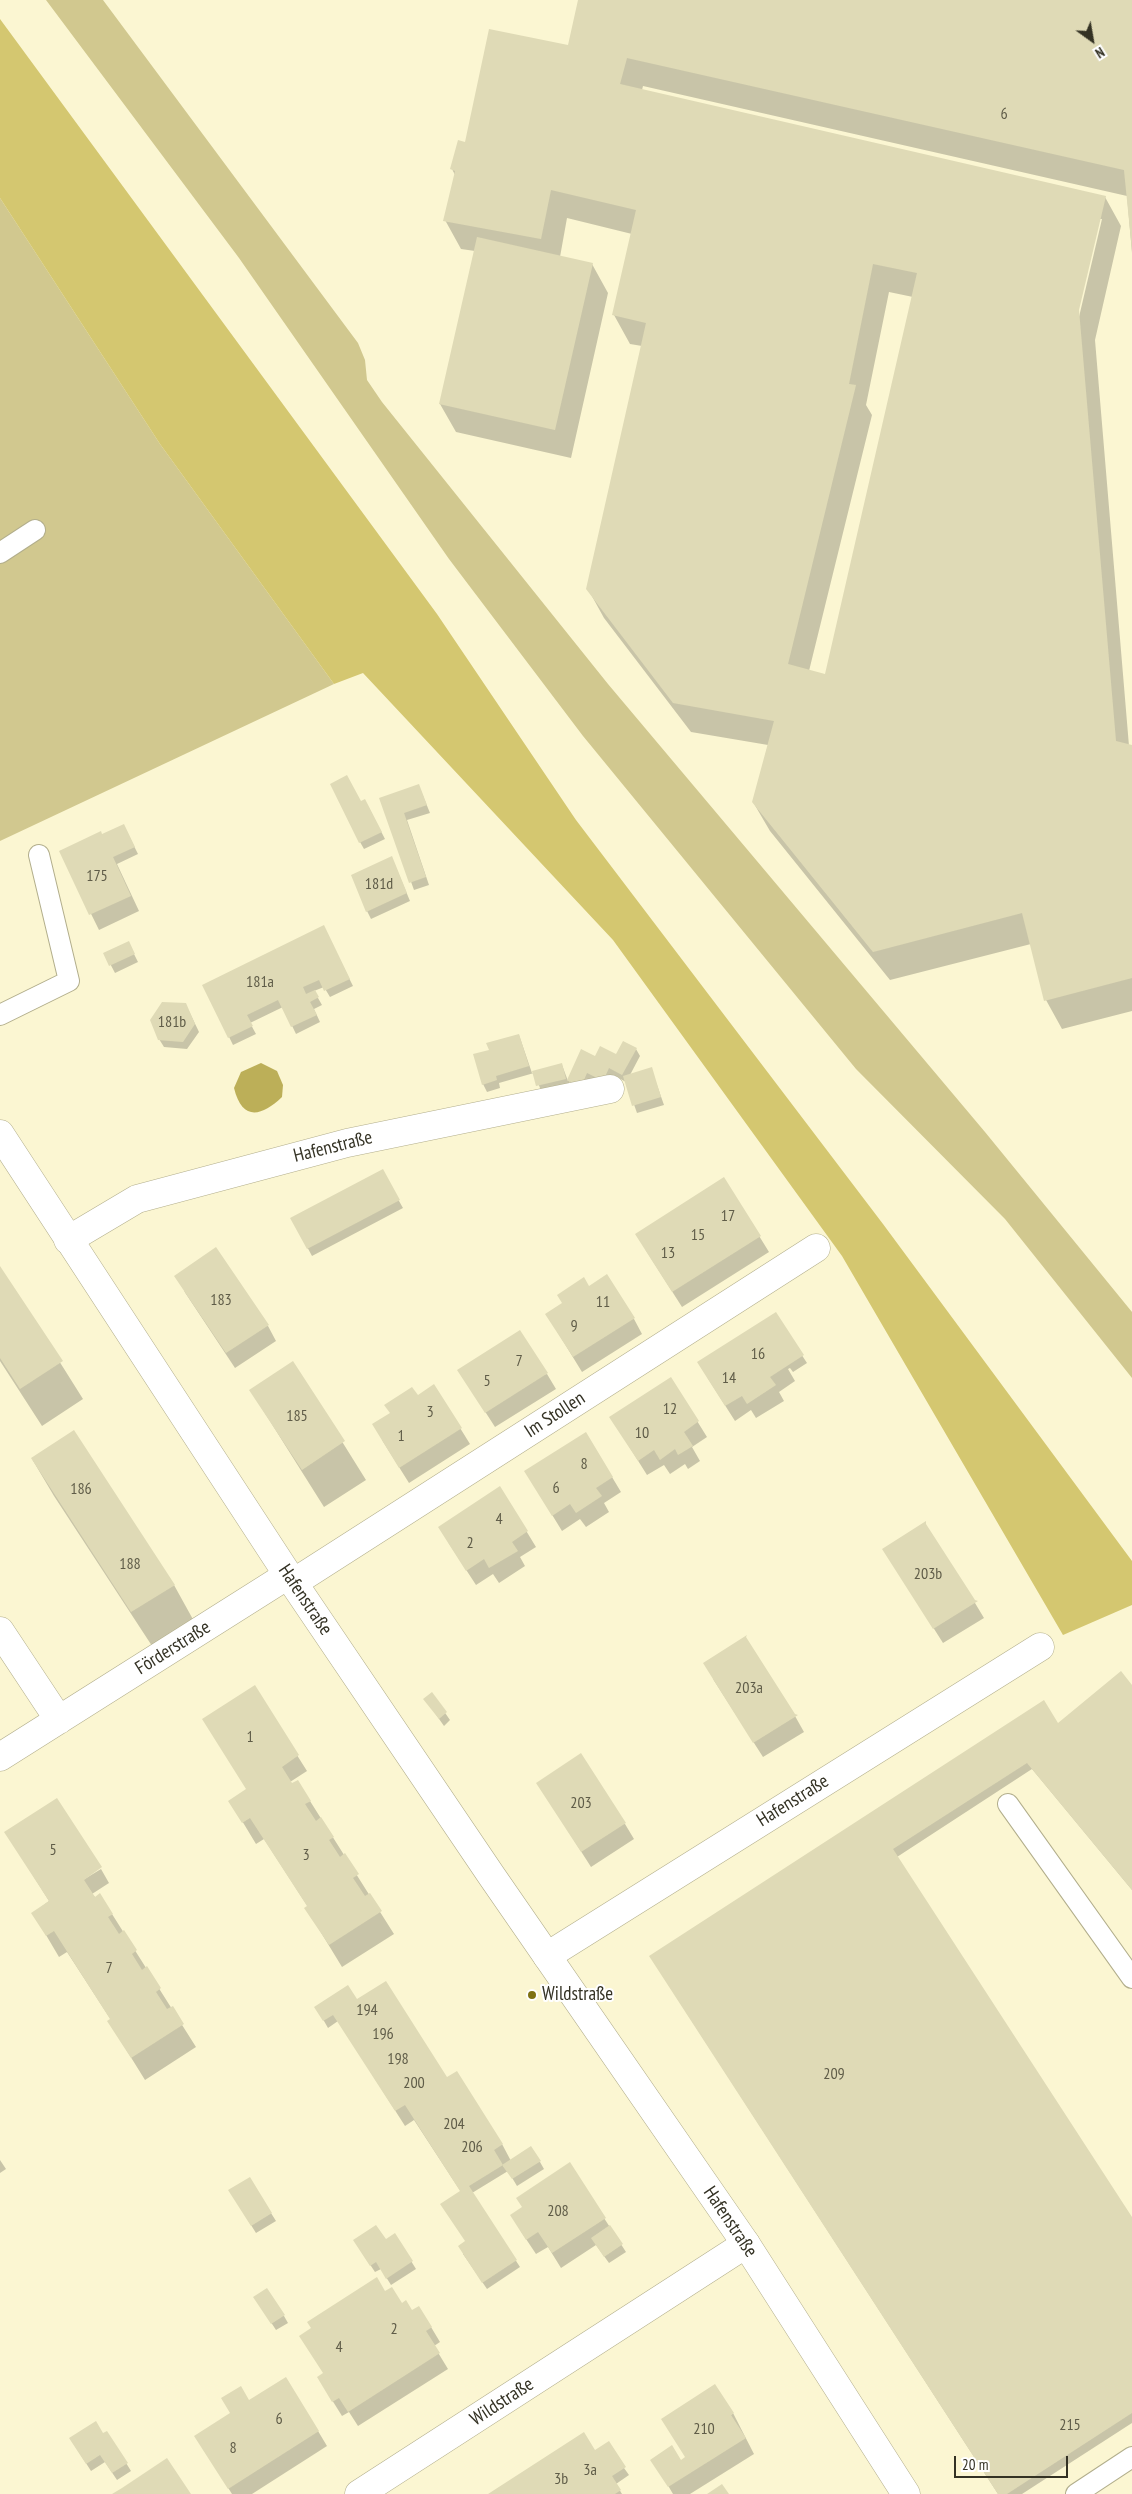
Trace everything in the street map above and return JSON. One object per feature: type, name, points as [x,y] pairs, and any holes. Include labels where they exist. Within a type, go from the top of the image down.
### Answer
[{"type":"street","name":"Hafenstraße","points":[[68,1240],[137,1199],[347,1143],[610,1089]]},
{"type":"street","name":"Hafenstraße","points":[[0,1134],[291,1579],[547,1956],[746,2244],[906,2494]]},
{"type":"street","name":"Im Stollen","points":[[291,1579],[816,1248]]},
{"type":"street","name":"Förderstraße","points":[[0,1757],[291,1579]]},
{"type":"street","points":[[0,1630],[58,1720]]},
{"type":"street","name":"Hafenstraße","points":[[547,1956],[1040,1647]]},
{"type":"street","name":"Wildstraße","points":[[358,2494],[746,2244]]},
{"type":"lane","points":[[0,553],[35,530]]},
{"type":"lane","points":[[0,1015],[69,981],[39,855]]},
{"type":"lane","points":[[1008,1804],[1132,1978]]},
{"type":"lane","points":[[1076,2494],[1132,2457]]},
{"type":"shaded area","points":[[46,0],[103,0],[358,343],[365,360],[367,380],[382,402],[608,684],[985,1132],[1132,1312],[1132,1378],[1005,1219],[856,1069],[583,736],[449,559],[239,258]]},
{"type":"shaded area","points":[[0,19],[437,614],[576,820],[883,1224],[1132,1561],[1132,1605],[1063,1635],[842,1256],[613,940],[363,673],[334,684],[160,444],[0,198]]},
{"type":"shaded area","points":[[0,198],[160,444],[334,684],[0,841]]},
{"type":"shaded area","points":[[261,1063],[277,1071],[283,1085],[282,1097],[260,1112],[247,1111],[237,1099],[234,1088],[241,1072]]},
{"type":"building","points":[[578,0],[1132,0],[1132,251],[1124,170],[627,58],[620,84],[1106,196],[1079,310],[1116,741],[1132,745],[1132,978],[1044,1001],[1022,913],[873,952],[752,802],[774,721],[673,703],[586,589],[646,323],[612,315],[636,210],[551,190],[541,239],[443,221],[455,171],[450,169],[458,140],[465,142],[489,29],[568,45]],"holes":[[[873,264],[917,273],[825,674],[788,664],[856,385],[849,384]]]},
{"type":"building","points":[[477,237],[593,263],[555,430],[439,404]]},
{"type":"building","points":[[347,775],[361,801],[365,799],[382,832],[359,843],[330,784]]},
{"type":"building","points":[[419,784],[427,805],[404,813],[426,877],[409,883],[379,798]]},
{"type":"building","points":[[124,824],[135,847],[113,857],[131,896],[89,915],[59,851],[101,831],[102,834]]},
{"type":"building","points":[[392,856],[407,893],[366,912],[351,875]]},
{"type":"building","points":[[324,925],[350,979],[324,991],[319,980],[303,987],[306,994],[315,990],[319,997],[310,1002],[317,1015],[291,1027],[278,1000],[247,1015],[253,1026],[228,1038],[202,985]]},
{"type":"building","points":[[129,941],[135,954],[109,966],[103,953]]},
{"type":"building","points":[[162,1002],[186,1003],[195,1024],[183,1042],[158,1040],[150,1020]]},
{"type":"building","points":[[519,1034],[529,1066],[496,1076],[497,1080],[482,1085],[473,1054],[489,1050],[486,1043]]},
{"type":"building","points":[[623,1041],[637,1048],[622,1075],[609,1068],[603,1081],[587,1073],[581,1087],[567,1080],[581,1049],[595,1056],[600,1046],[616,1054]]},
{"type":"building","points":[[562,1063],[566,1079],[536,1086],[532,1071]]},
{"type":"building","points":[[652,1067],[661,1097],[632,1106],[623,1076]]},
{"type":"building","points":[[383,1169],[400,1200],[307,1249],[290,1218]]},
{"type":"building","points":[[724,1177],[761,1236],[672,1292],[635,1234]]},
{"type":"building","points":[[216,1247],[269,1325],[226,1353],[174,1276]]},
{"type":"building","points":[[0,1266],[63,1361],[20,1389],[0,1358]]},
{"type":"building","points":[[607,1274],[635,1318],[573,1357],[545,1314],[562,1303],[557,1295],[584,1277],[589,1286]]},
{"type":"building","points":[[776,1312],[804,1355],[770,1377],[776,1385],[747,1404],[742,1396],[725,1406],[697,1362]]},
{"type":"building","points":[[520,1330],[548,1373],[485,1413],[457,1370]]},
{"type":"building","points":[[293,1361],[345,1441],[302,1470],[249,1390]]},
{"type":"building","points":[[671,1377],[699,1421],[684,1432],[693,1446],[678,1455],[675,1449],[660,1460],[654,1450],[638,1461],[609,1417]]},
{"type":"building","points":[[434,1384],[462,1428],[399,1468],[372,1424],[390,1413],[384,1405],[412,1387],[418,1395]]},
{"type":"building","points":[[74,1430],[175,1585],[131,1612],[31,1458]]},
{"type":"building","points":[[586,1432],[613,1477],[596,1488],[602,1496],[576,1513],[570,1504],[552,1516],[524,1471]]},
{"type":"building","points":[[500,1486],[528,1531],[512,1542],[518,1551],[489,1568],[484,1559],[466,1571],[438,1527]]},
{"type":"building","points":[[926,1521],[926,1524],[975,1600],[978,1601],[933,1629],[882,1549]]},
{"type":"building","points":[[747,1635],[746,1637],[795,1714],[798,1715],[753,1743],[703,1663]]},
{"type":"building","points":[[1121,1671],[1132,1685],[1132,1890],[1027,1763],[893,1849],[1132,2217],[1132,2413],[1007,2494],[998,2494],[649,1956],[1044,1700],[1058,1723]]},
{"type":"building","points":[[255,1685],[299,1755],[282,1767],[292,1783],[298,1780],[311,1801],[305,1804],[316,1821],[321,1817],[334,1837],[329,1840],[340,1857],[345,1853],[359,1874],[353,1878],[365,1896],[370,1893],[382,1911],[329,1945],[304,1908],[307,1906],[250,1818],[242,1823],[228,1801],[246,1789],[202,1719]]},
{"type":"building","points":[[432,1692],[447,1712],[439,1719],[423,1699]]},
{"type":"building","points":[[581,1753],[626,1823],[581,1852],[536,1783]]},
{"type":"building","points":[[57,1798],[102,1867],[84,1880],[95,1897],[100,1893],[113,1914],[108,1917],[119,1934],[124,1930],[137,1950],[132,1954],[142,1970],[147,1966],[161,1988],[156,1992],[167,2009],[173,2006],[184,2024],[131,2058],[107,2021],[110,2019],[54,1931],[46,1936],[31,1913],[49,1901],[4,1832]]},
{"type":"building","points":[[386,1981],[447,2077],[457,2071],[503,2144],[494,2150],[503,2165],[469,2186],[517,2260],[482,2283],[458,2246],[465,2241],[440,2204],[460,2191],[405,2105],[395,2111],[333,2015],[323,2021],[314,2007],[348,1985],[357,1999]]},
{"type":"building","points":[[531,2146],[541,2161],[512,2179],[502,2165]]},
{"type":"building","points":[[570,2162],[606,2218],[552,2253],[538,2232],[526,2240],[510,2215],[522,2207],[516,2198]]},
{"type":"building","points":[[250,2177],[272,2213],[251,2226],[228,2190]]},
{"type":"building","points":[[376,2225],[386,2239],[395,2233],[413,2261],[386,2279],[376,2262],[370,2266],[353,2240]]},
{"type":"building","points":[[610,2225],[623,2244],[604,2257],[591,2238]]},
{"type":"building","points":[[377,2277],[385,2291],[392,2287],[402,2303],[406,2300],[412,2310],[419,2306],[432,2327],[426,2331],[440,2353],[348,2412],[339,2398],[332,2402],[317,2377],[323,2373],[299,2336],[311,2328],[307,2322]]},
{"type":"building","points":[[267,2288],[285,2315],[271,2324],[253,2297]]},
{"type":"building","points":[[286,2377],[319,2431],[228,2489],[194,2436],[230,2413],[221,2398],[241,2386],[249,2400]]},
{"type":"building","points":[[715,2384],[734,2413],[731,2415],[746,2438],[668,2487],[650,2460],[672,2445],[681,2460],[685,2457],[661,2419]]},
{"type":"building","points":[[96,2421],[103,2433],[107,2431],[128,2463],[112,2473],[100,2455],[86,2464],[69,2438]]},
{"type":"building","points":[[584,2432],[595,2450],[609,2441],[626,2467],[612,2476],[621,2490],[615,2494],[488,2494]]},
{"type":"building","points":[[167,2458],[191,2494],[112,2494],[122,2488]]},
{"type":"building","points":[[722,2484],[729,2494],[707,2494]]},
{"type":"place","name":"Wildstraße","points":[[532,1995]]}]
